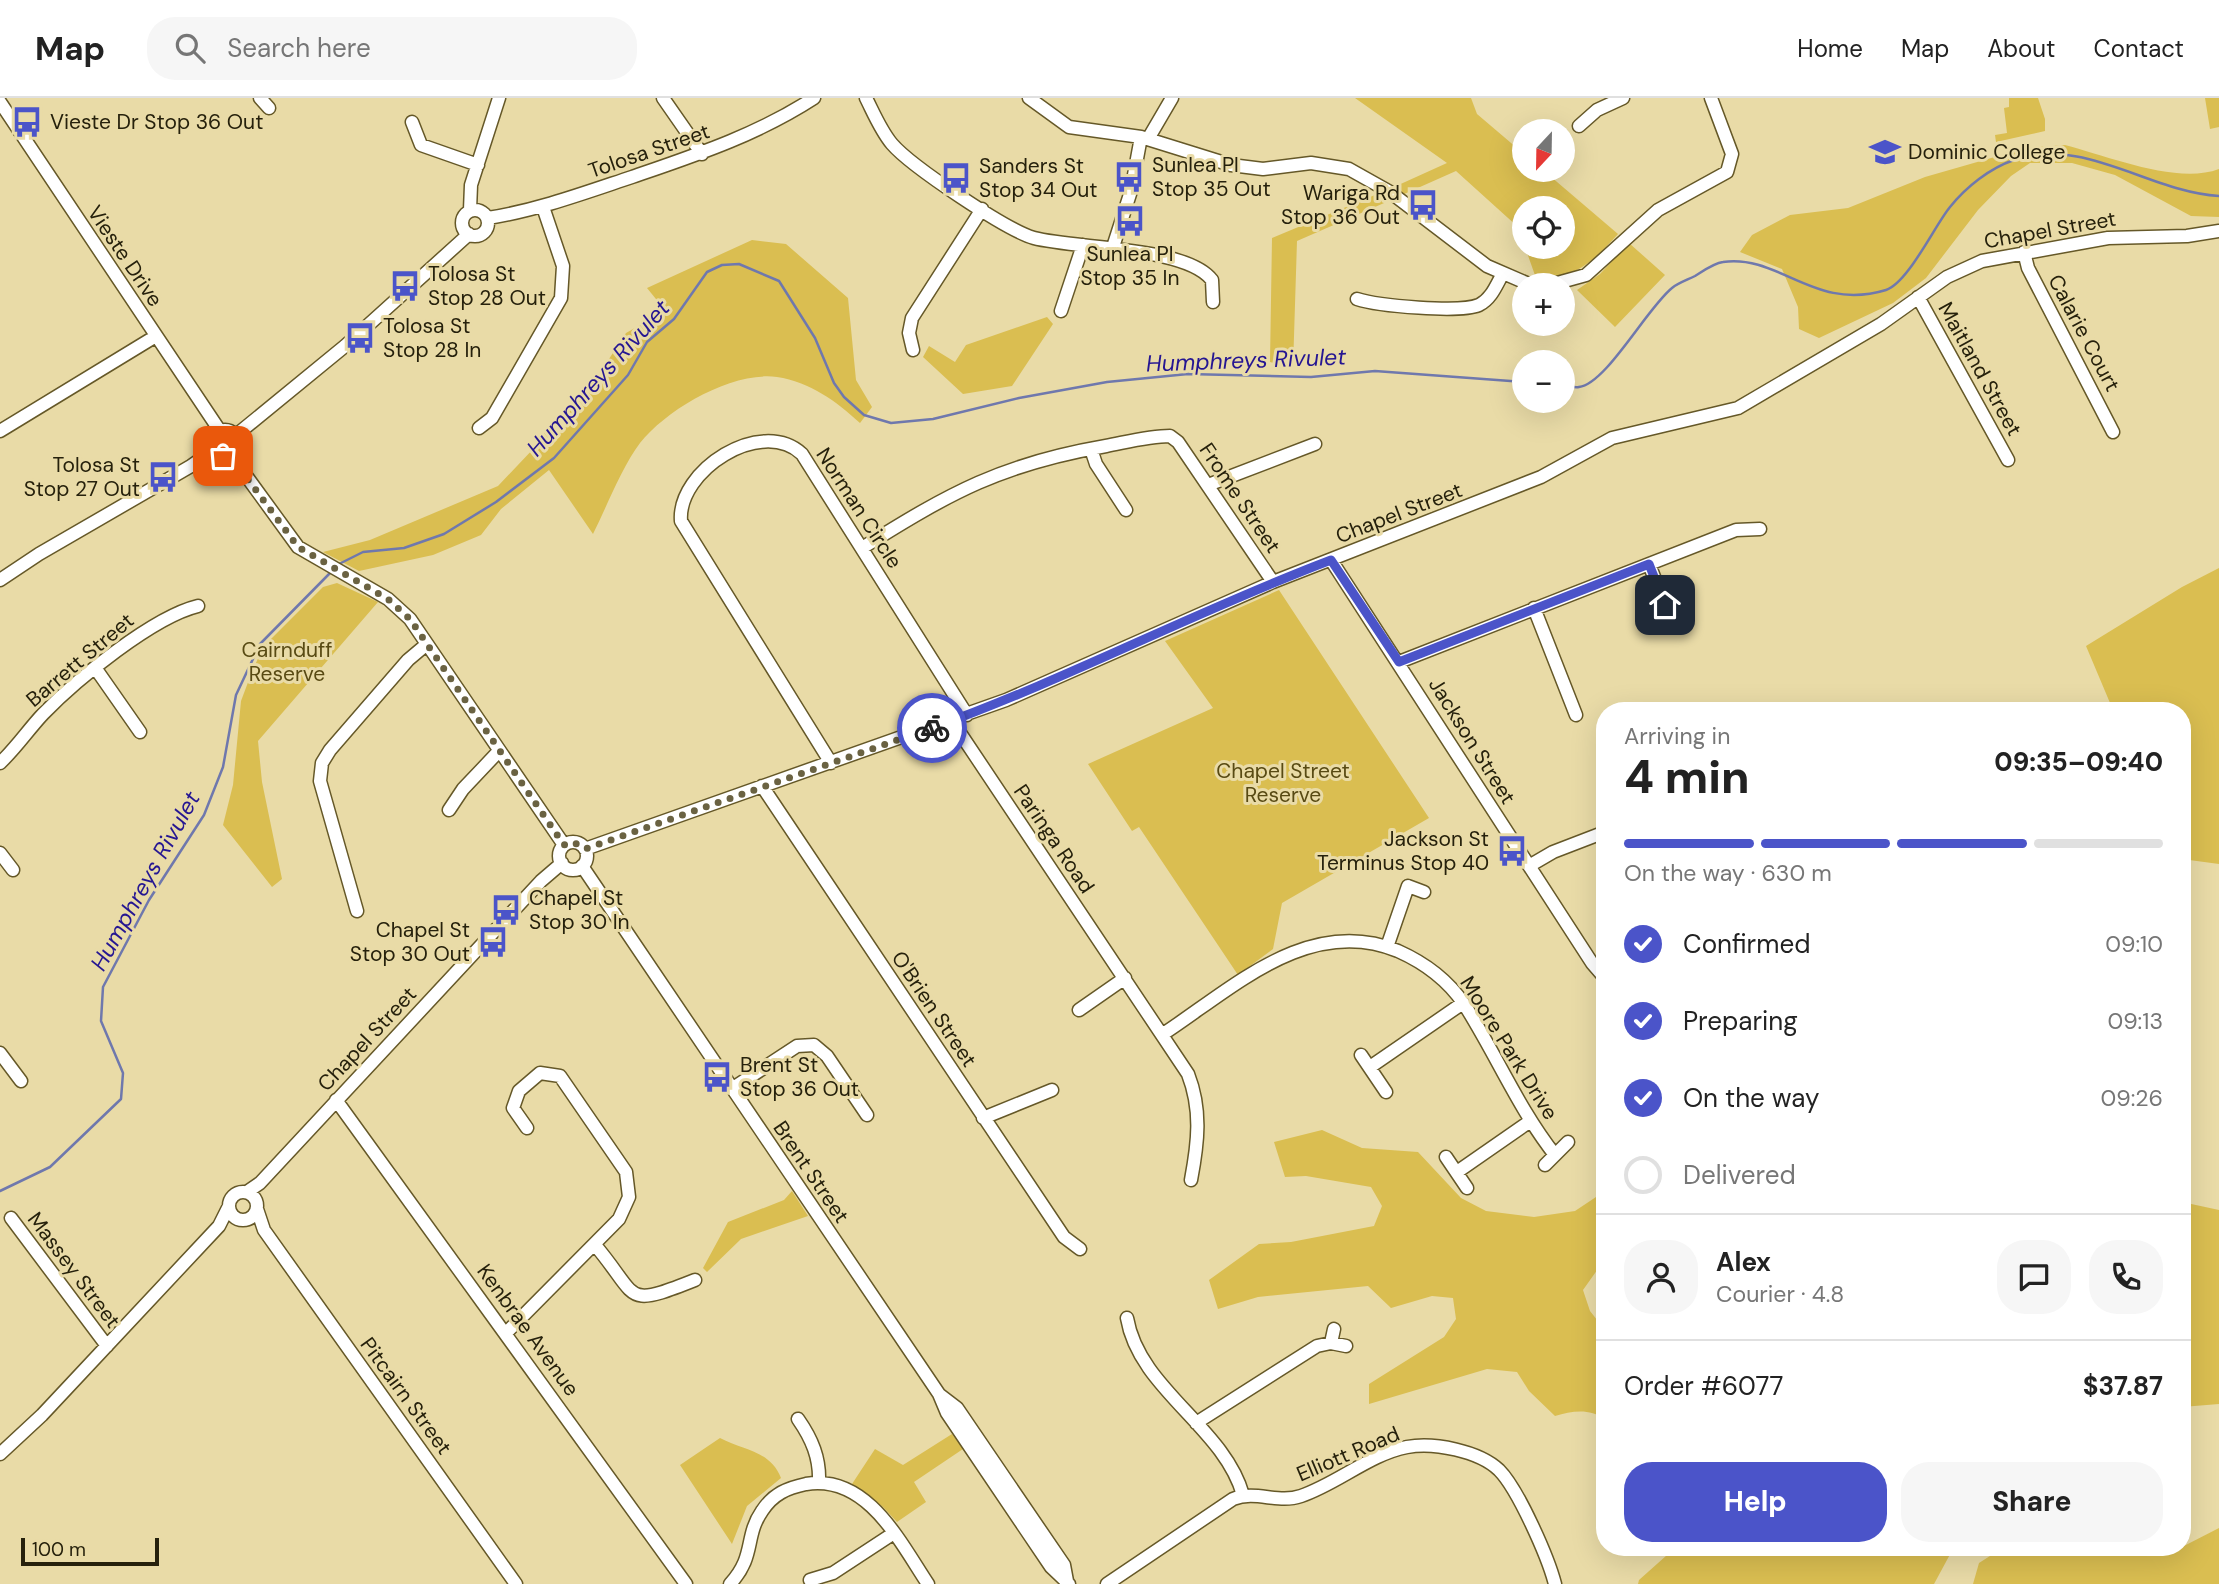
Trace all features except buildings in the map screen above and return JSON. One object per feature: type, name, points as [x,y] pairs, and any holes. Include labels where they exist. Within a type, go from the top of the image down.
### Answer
[{"type":"street","points":[[260,98],[269,108]]},
{"type":"street","points":[[470,211],[469,194],[499,98]]},
{"type":"street","points":[[663,98],[702,154]]},
{"type":"street","name":"Tolosa Street","points":[[488,218],[543,207],[702,154],[773,123],[814,98]]},
{"type":"street","points":[[866,98],[886,136],[904,156],[1024,234],[1083,246],[1113,247],[1158,256],[1201,270],[1212,280],[1213,302]]},
{"type":"street","points":[[1029,98],[1069,127],[1145,138],[1243,168],[1311,163],[1349,169],[1390,192],[1474,257],[1512,278]]},
{"type":"street","points":[[1113,247],[1145,138],[1172,98]]},
{"type":"street","points":[[1578,126],[1597,110],[1623,98]]},
{"type":"street","points":[[1575,278],[1586,275],[1645,219],[1676,198],[1727,172],[1732,154],[1711,98]]},
{"type":"street","name":"Vieste Drive","points":[[0,102],[220,431]]},
{"type":"street","points":[[412,122],[422,145],[478,165]]},
{"type":"street","points":[[479,428],[492,418],[561,298],[563,266],[543,207]]},
{"type":"street","points":[[912,350],[909,333],[912,318],[982,209]]},
{"type":"street","points":[[470,211],[482,211],[488,218],[484,233],[477,236],[469,234],[462,224],[464,216],[470,211]]},
{"type":"street","name":"Chapel Street","points":[[585,849],[967,715],[1273,582],[1541,477],[1612,438],[1738,408],[1881,324],[1918,297],[1968,267],[2024,251],[2108,238],[2187,236],[2219,231]]},
{"type":"street","points":[[235,436],[345,346],[469,234]]},
{"type":"street","points":[[1060,311],[1083,246]]},
{"type":"street","name":"Calarie Court","points":[[2024,251],[2028,268],[2113,432]]},
{"type":"street","points":[[1357,299],[1382,306],[1469,308],[1488,298],[1502,275]]},
{"type":"street","name":"Maitland Street","points":[[1918,297],[2008,460]]},
{"type":"street","points":[[0,431],[156,337]]},
{"type":"street","points":[[220,431],[228,431],[235,436],[238,444],[230,455],[220,455],[214,450],[212,440],[220,431]]},
{"type":"street","name":"Frome Street","points":[[862,548],[967,485],[1040,459],[1170,436],[1178,442],[1273,582]]},
{"type":"street","name":"Norman Circle","points":[[831,763],[681,522],[683,502],[702,473],[724,456],[752,444],[782,442],[796,449],[807,461],[967,715]]},
{"type":"street","points":[[1208,485],[1315,444]]},
{"type":"street","points":[[1091,449],[1096,464],[1126,510]]},
{"type":"street","points":[[0,580],[214,450]]},
{"type":"street","points":[[230,455],[298,547],[394,604],[410,619],[564,845]]},
{"type":"street","points":[[1399,662],[1736,530],[1760,529]]},
{"type":"street","name":"Jackson Street","points":[[1331,560],[1596,965]]},
{"type":"street","points":[[1649,564],[1665,605]]},
{"type":"street","name":"Barrett Street","points":[[0,763],[43,713],[96,670],[152,626],[177,611],[198,606]]},
{"type":"street","points":[[1534,608],[1576,715]]},
{"type":"street","points":[[357,911],[320,781],[320,769],[330,750],[408,660],[426,644]]},
{"type":"street","points":[[96,670],[140,732]]},
{"type":"street","name":"Paringa Road","points":[[952,721],[1188,1074],[1197,1102],[1198,1138],[1191,1181]]},
{"type":"street","points":[[449,810],[463,789],[499,751]]},
{"type":"street","name":"O'Brien Street","points":[[762,786],[1064,1237],[1080,1249]]},
{"type":"street","points":[[1529,866],[1553,852],[1596,835]]},
{"type":"street","points":[[573,842],[585,849],[587,856],[582,866],[569,869],[562,863],[560,852],[564,845],[573,842]]},
{"type":"street","points":[[0,853],[13,870]]},
{"type":"street","name":"Chapel Street","points":[[253,1200],[260,1183],[336,1100],[541,881],[562,863]]},
{"type":"street","name":"Brent Street","points":[[582,866],[939,1394],[947,1413],[1051,1567],[1068,1583]]},
{"type":"street","points":[[1387,947],[1403,884],[1424,892]]},
{"type":"street","name":"Moore Park Drive","points":[[1163,1034],[1294,950],[1341,941],[1387,947],[1436,973],[1463,1003],[1529,1122],[1555,1155]]},
{"type":"street","points":[[1079,1010],[1125,978]]},
{"type":"street","points":[[1370,1067],[1463,1003]]},
{"type":"street","points":[[733,1088],[797,1046],[814,1045],[827,1056],[867,1115]]},
{"type":"street","points":[[0,1053],[21,1081]]},
{"type":"street","points":[[1361,1055],[1386,1092]]},
{"type":"street","points":[[506,1333],[624,1213],[629,1188],[626,1172],[565,1080],[553,1073],[534,1075],[515,1097],[514,1112],[527,1128]]},
{"type":"street","points":[[983,1118],[1052,1090]]},
{"type":"street","name":"Kenbrae Avenue","points":[[336,1100],[686,1584]]},
{"type":"street","points":[[1457,1172],[1529,1122]]},
{"type":"street","name":"Moore Park Drive","points":[[1545,1165],[1568,1142]]},
{"type":"street","points":[[1446,1157],[1467,1188]]},
{"type":"street","points":[[0,1454],[30,1428],[219,1226],[234,1195],[253,1200],[253,1217],[219,1226]]},
{"type":"street","name":"Pitcairn Street","points":[[253,1200],[264,1230],[516,1584]]},
{"type":"street","points":[[229,1206],[232,1215],[242,1220]]},
{"type":"street","name":"Massey Street","points":[[11,1219],[107,1346]]},
{"type":"street","name":"Pitcairn Street","points":[[242,1220],[264,1230]]},
{"type":"street","points":[[595,1245],[637,1296],[650,1297],[695,1280]]},
{"type":"street","points":[[1107,1584],[1243,1495],[1237,1480],[1196,1423],[1161,1384],[1140,1353],[1131,1338],[1126,1318]]},
{"type":"street","points":[[1331,1343],[1334,1329]]},
{"type":"street","points":[[1196,1423],[1317,1346],[1331,1343],[1346,1346]]},
{"type":"street","points":[[798,1419],[813,1444],[820,1465],[819,1482]]},
{"type":"street","name":"Elliott Road","points":[[1243,1495],[1297,1498],[1400,1449],[1415,1446],[1452,1450],[1492,1465],[1502,1474],[1544,1549],[1555,1584]]},
{"type":"street","points":[[730,1584],[749,1557],[754,1523],[763,1509],[776,1495],[789,1487],[819,1482],[841,1487],[862,1498],[880,1513],[928,1584]]},
{"type":"street","points":[[810,1580],[833,1573],[894,1533]]},
{"type":"green space","points":[[1355,98],[1471,98],[1477,114],[1512,144],[1512,182],[1557,182],[1573,196],[1512,196],[1512,222],[1456,171],[1402,195],[1394,187],[1447,163]]},
{"type":"green space","points":[[2009,98],[2038,98],[2045,119],[2045,131],[1996,142],[1995,135],[2007,133],[2004,108],[2009,107]]},
{"type":"green space","points":[[2205,98],[2219,98],[2219,127],[2210,129]]},
{"type":"green space","points":[[2065,145],[2163,171],[2183,174],[2219,169],[2219,217],[2191,216],[2115,175],[2072,163],[2030,163],[2011,176],[1978,210],[1926,278],[1893,303],[1819,338],[1799,329],[1798,307],[1782,269],[1740,252],[1752,235],[1790,215],[1848,208],[1925,177],[2026,148]]},
{"type":"green space","points":[[1382,192],[1391,200],[1297,241],[1293,368],[1270,362],[1272,238]]},
{"type":"green space","points":[[1575,197],[1618,234],[1591,261],[1573,272],[1534,273],[1529,259],[1575,259]]},
{"type":"green space","points":[[752,240],[786,244],[848,298],[856,380],[872,407],[860,423],[832,400],[801,383],[777,377],[740,380],[702,395],[652,430],[627,463],[593,534],[549,470],[501,509],[481,535],[433,555],[359,571],[323,552],[370,540],[498,486],[535,447],[555,417],[584,397],[626,333],[642,324],[660,304],[647,288]]},
{"type":"green space","points":[[1629,243],[1665,275],[1615,327],[1577,290],[1600,274]]},
{"type":"green space","points":[[1047,317],[1053,324],[1012,386],[963,394],[923,357],[929,346],[955,362],[966,345]]},
{"type":"green space","points":[[2219,568],[2219,864],[2191,860],[2191,702],[2110,702],[2086,646],[2182,587]]},
{"type":"green space","name":"Cairnduff Reserve","points":[[337,583],[378,602],[258,741],[262,782],[282,879],[272,887],[223,825],[233,785],[241,701],[264,646],[323,587]]},
{"type":"green space","name":"Chapel Street Reserve","points":[[1279,590],[1429,818],[1282,903],[1273,949],[1238,975],[1139,827],[1132,831],[1088,764],[1213,708],[1165,641]]},
{"type":"green space","points":[[1322,1130],[1362,1148],[1418,1152],[1461,1198],[1486,1211],[1534,1217],[1575,1211],[1596,1197],[1596,1272],[1583,1290],[1590,1311],[1596,1319],[1596,1414],[1580,1412],[1555,1416],[1529,1391],[1517,1372],[1487,1369],[1369,1404],[1369,1384],[1444,1337],[1456,1319],[1453,1298],[1432,1296],[1391,1308],[1368,1286],[1258,1297],[1218,1309],[1209,1280],[1259,1244],[1291,1242],[1374,1226],[1382,1206],[1371,1187],[1306,1176],[1285,1177],[1274,1142]]},
{"type":"green space","points":[[792,1191],[808,1216],[741,1239],[707,1272],[703,1268],[728,1222],[784,1200]]},
{"type":"green space","points":[[2191,1204],[2219,1210],[2219,1404],[2191,1406]]},
{"type":"green space","points":[[952,1434],[963,1449],[914,1482],[926,1502],[897,1522],[883,1507],[852,1484],[875,1449],[903,1465]]},
{"type":"green space","points":[[720,1438],[763,1456],[781,1478],[747,1506],[732,1544],[680,1465]]},
{"type":"green space","points":[[2219,1528],[2219,1584],[1973,1584],[1979,1563],[1990,1556],[2191,1556],[2191,1542]]},
{"type":"green space","points":[[1666,1556],[1949,1556],[1934,1584],[1638,1584],[1639,1580]]},
{"type":"waterway","name":"Humphreys Rivulet","points":[[1575,387],[1590,383],[1614,360],[1672,288],[1723,262],[1762,266],[1818,289],[1838,294],[1861,295],[1886,290],[1903,277],[1944,215],[1963,192],[1987,173],[2014,160],[2040,154],[2066,155],[2092,160],[2193,192],[2219,196]]},
{"type":"waterway","name":"Humphreys Rivulet","points":[[339,564],[363,552],[404,548],[444,534],[496,502],[554,458],[628,375],[647,342],[674,319],[707,272],[722,265],[739,264],[779,281],[815,338],[834,383],[844,397],[864,415],[891,423],[933,419],[1019,398],[1107,382],[1188,374],[1311,377],[1375,371],[1512,381]]},
{"type":"waterway","name":"Humphreys Rivulet","points":[[0,1191],[50,1167],[121,1099],[123,1073],[101,1021],[103,987],[149,900],[204,815],[223,767],[236,695],[260,644],[332,571]]},
{"type":"way so far","points":[[223,456],[230,455],[298,547],[388,599],[410,619],[564,845],[573,842],[585,849],[932,728]]},
{"type":"place","name":"Vieste Dr Stop 36 Out","points":[[27,122]]},
{"type":"place","name":"Dominic College","points":[[1885,152]]},
{"type":"place","name":"Sunlea Pl Stop 35 Out","points":[[1129,177]]},
{"type":"place","name":"Sanders St Stop 34 Out","points":[[956,178]]},
{"type":"place","name":"Wariga Rd Stop 36 Out","points":[[1423,205]]},
{"type":"place","name":"Sunlea Pl Stop 35 In","points":[[1130,221]]},
{"type":"place","name":"Tolosa St Stop 28 Out","points":[[405,286]]},
{"type":"place","name":"Tolosa St Stop 28 In","points":[[360,338]]},
{"type":"place","name":"Tolosa St Stop 27 Out","points":[[163,477]]},
{"type":"place","name":"Jackson St Terminus Stop 40","points":[[1512,851]]},
{"type":"place","name":"Chapel St Stop 30 In","points":[[506,910]]},
{"type":"place","name":"Chapel St Stop 30 Out","points":[[493,942]]},
{"type":"place","name":"Brent St Stop 36 Out","points":[[717,1077]]},
{"type":"route","points":[[932,728],[1021,694],[1188,618],[1331,560],[1399,662],[1418,652],[1649,564],[1665,605]]}]
